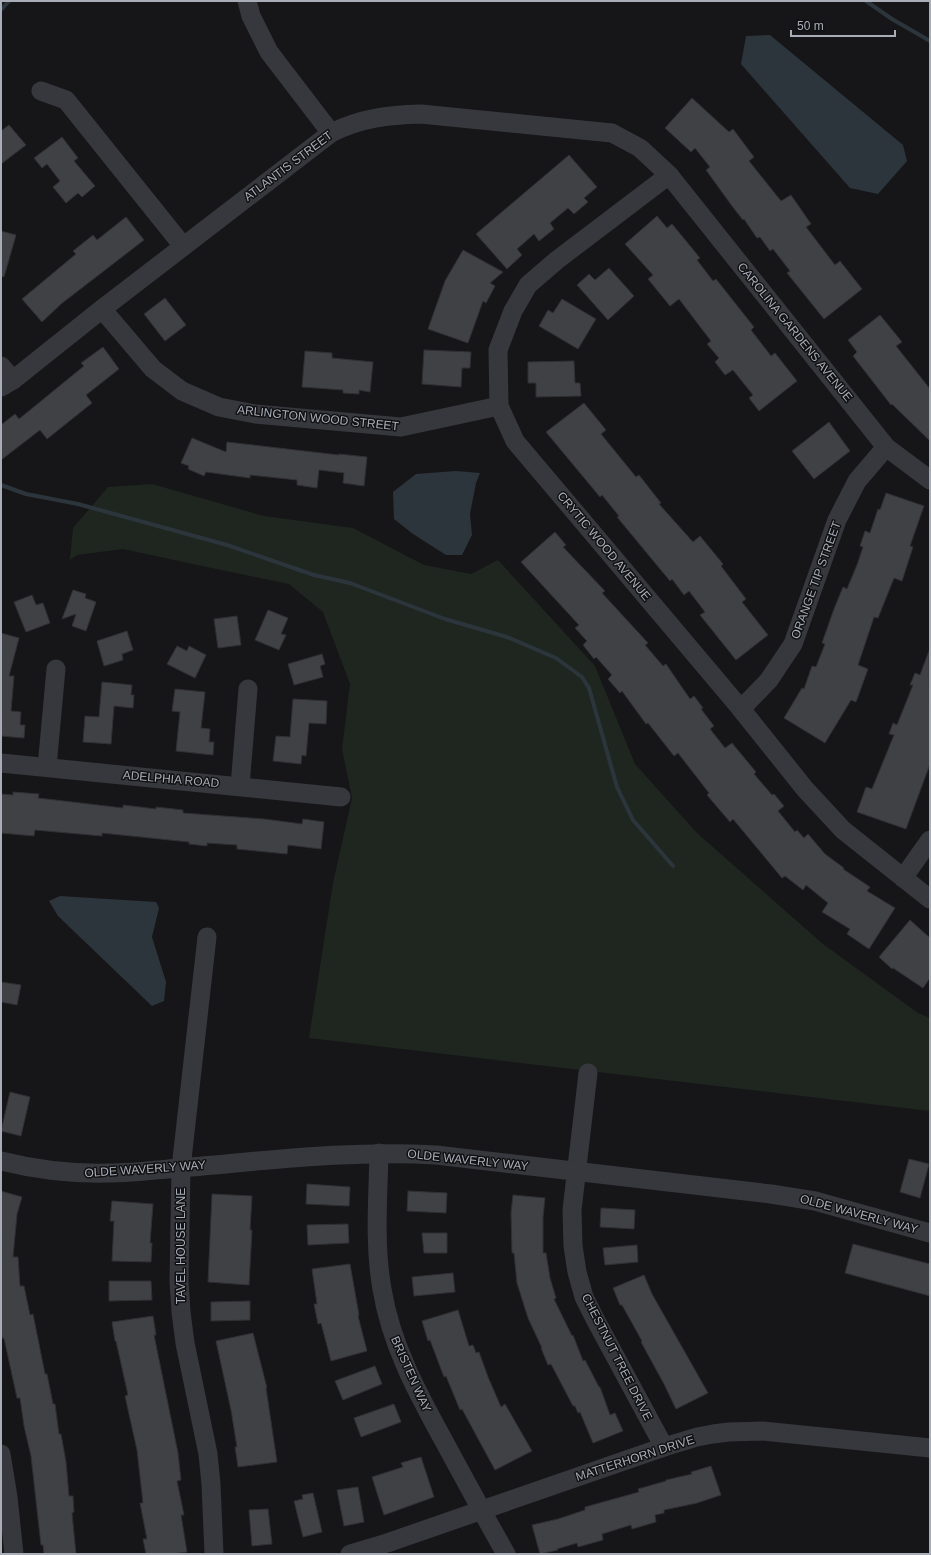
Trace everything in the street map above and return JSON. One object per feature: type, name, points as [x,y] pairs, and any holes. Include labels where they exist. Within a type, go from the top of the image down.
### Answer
[{"type":"street","points":[[247,1],[251,16],[269,52],[331,133]]},
{"type":"street","points":[[41,90],[66,100],[183,246]]},
{"type":"street","name":"ATLANTIS STREET","points":[[5,378],[102,309],[331,133],[347,125],[391,115],[421,114],[612,134],[640,148],[669,175]]},
{"type":"street","name":"CRYTIC WOOD AVENUE","points":[[669,175],[557,260],[528,285],[513,312],[498,350],[499,406],[515,441],[741,709],[805,789],[843,830],[930,899]]},
{"type":"street","name":"CAROLINA GARDENS AVENUE","points":[[669,175],[886,447],[930,480]]},
{"type":"street","name":"ARLINGTON WOOD STREET","points":[[102,309],[154,369],[182,391],[219,407],[255,414],[401,427],[499,406]]},
{"type":"street","name":"ORANGE TIP STREET","points":[[741,709],[768,680],[792,644],[837,520],[857,482],[886,447]]},
{"type":"street","points":[[47,768],[56,669]]},
{"type":"street","points":[[240,786],[248,689]]},
{"type":"street","name":"ADELPHIA ROAD","points":[[1,763],[341,797]]},
{"type":"street","points":[[903,878],[930,840]]},
{"type":"street","name":"TAVEL HOUSE LANE","points":[[207,937],[181,1168],[179,1264],[181,1312],[186,1349],[208,1454],[214,1554]]},
{"type":"street","name":"CHESTNUT TREE DRIVE","points":[[588,1073],[572,1210],[572,1234],[580,1285],[595,1319],[664,1447]]},
{"type":"street","name":"BRISTEN WAY","points":[[379,1153],[377,1226],[378,1256],[382,1289],[389,1323],[401,1356],[417,1392],[506,1554]]},
{"type":"street","name":"OLDE WAVERLY WAY","points":[[1,1162],[36,1169],[76,1173],[110,1173],[349,1154],[411,1153],[771,1194],[815,1201],[930,1233]]},
{"type":"street","name":"MATTERHORN DRIVE","points":[[350,1554],[387,1543],[664,1447],[697,1437],[713,1434],[763,1431],[930,1448]]},
{"type":"street","points":[[1,1456],[8,1496],[14,1554]]},
{"type":"shaded area","points":[[770,35],[903,145],[907,161],[878,194],[850,188],[741,64],[746,36]]},
{"type":"shaded area","points":[[456,471],[480,473],[476,483],[470,514],[472,535],[462,555],[446,555],[413,534],[394,519],[393,492],[416,474]]},
{"type":"shaded area","points":[[152,484],[264,516],[353,528],[424,565],[471,574],[498,560],[595,666],[635,764],[697,833],[823,944],[918,1013],[930,1018],[930,1111],[309,1038],[333,883],[352,798],[342,749],[350,684],[323,612],[289,584],[123,549],[77,555],[70,560],[73,528],[108,487]]},
{"type":"shaded area","points":[[60,896],[156,902],[159,908],[152,937],[166,982],[164,1001],[152,1006],[58,916],[49,901]]},
{"type":"building","points":[[692,98],[729,132],[733,129],[754,157],[749,161],[781,201],[791,195],[811,224],[806,227],[835,265],[840,261],[862,289],[824,319],[787,273],[790,271],[773,249],[770,251],[760,237],[757,238],[744,219],[743,220],[732,206],[706,170],[710,167],[695,148],[691,152],[665,128]]},
{"type":"building","points":[[9,125],[26,145],[1,164],[1,131]]},
{"type":"building","points":[[62,137],[78,158],[74,161],[95,186],[82,197],[78,193],[66,203],[53,187],[60,181],[47,164],[42,168],[34,158]]},
{"type":"building","points":[[569,155],[597,187],[584,198],[588,202],[574,214],[568,208],[550,223],[554,229],[539,241],[534,234],[517,249],[522,255],[507,269],[476,234]]},
{"type":"building","points":[[657,216],[667,228],[672,224],[700,258],[697,260],[713,281],[716,279],[754,327],[751,330],[771,356],[775,353],[797,381],[759,411],[749,398],[753,395],[733,370],[725,375],[715,362],[719,358],[707,344],[711,341],[679,299],[670,306],[648,279],[653,275],[625,244]]},
{"type":"building","points":[[126,217],[144,240],[61,304],[42,322],[22,299],[76,254],[73,251],[93,235],[97,240]]},
{"type":"building","points":[[1,231],[16,235],[4,277],[1,276]]},
{"type":"building","points":[[463,250],[503,272],[490,283],[495,286],[486,303],[483,301],[468,343],[428,329],[445,281]]},
{"type":"building","points":[[609,268],[634,296],[608,320],[577,285],[589,274],[595,280]]},
{"type":"building","points":[[165,298],[186,325],[165,341],[144,314]]},
{"type":"building","points":[[562,299],[596,319],[578,349],[539,326],[548,310],[553,313]]},
{"type":"building","points":[[880,315],[902,342],[896,346],[930,389],[930,441],[892,404],[891,405],[853,356],[857,352],[848,340]]},
{"type":"building","points":[[103,347],[119,369],[86,395],[92,403],[47,439],[40,430],[1,460],[1,425],[15,414],[19,419],[84,366],[81,363]]},
{"type":"building","points":[[424,350],[471,352],[470,368],[462,368],[461,387],[422,384]]},
{"type":"building","points":[[305,351],[332,353],[332,358],[373,362],[370,392],[359,390],[359,394],[343,393],[343,390],[302,387]]},
{"type":"building","points":[[574,361],[575,383],[580,383],[581,396],[536,397],[536,383],[528,383],[528,362]]},
{"type":"building","points":[[584,403],[606,430],[601,434],[636,477],[639,475],[661,503],[659,504],[693,542],[700,536],[723,564],[721,566],[746,599],[742,602],[768,635],[736,660],[700,615],[705,612],[689,591],[684,595],[672,579],[670,581],[617,517],[619,516],[602,495],[600,497],[546,432]]},
{"type":"building","points":[[829,422],[850,451],[814,479],[792,451]]},
{"type":"building","points":[[192,438],[226,452],[227,442],[367,457],[364,486],[343,483],[344,473],[319,470],[317,488],[297,485],[297,480],[250,475],[250,478],[206,472],[204,476],[188,469],[189,466],[181,463]]},
{"type":"building","points":[[886,493],[924,506],[910,546],[913,547],[902,581],[894,578],[878,618],[874,617],[858,665],[868,669],[856,702],[851,700],[825,743],[784,718],[802,688],[804,689],[812,666],[816,667],[825,644],[822,643],[834,609],[843,587],[847,589],[857,565],[863,547],[860,546],[865,531],[870,533],[878,509],[880,510]]},
{"type":"building","points":[[555,532],[566,545],[563,547],[605,591],[602,593],[648,643],[645,645],[663,666],[666,664],[690,699],[694,696],[703,708],[701,709],[714,726],[710,729],[725,748],[732,743],[756,772],[754,774],[772,795],[774,794],[784,806],[778,811],[795,832],[797,830],[804,838],[808,834],[825,854],[844,868],[843,869],[870,887],[867,891],[895,908],[869,949],[847,934],[850,929],[822,912],[828,903],[806,885],[803,890],[785,876],[782,878],[733,819],[730,822],[707,795],[709,793],[678,753],[674,756],[648,723],[646,724],[622,691],[620,693],[608,679],[612,675],[596,657],[594,659],[583,645],[587,641],[575,628],[579,625],[521,562]]},
{"type":"building","points":[[73,590],[86,594],[85,598],[96,602],[86,631],[72,626],[76,614],[62,619]]},
{"type":"building","points":[[32,595],[36,605],[43,603],[50,623],[26,632],[14,602]]},
{"type":"building","points":[[268,610],[288,618],[281,634],[286,635],[279,650],[255,640]]},
{"type":"building","points":[[237,616],[241,645],[218,648],[214,619]]},
{"type":"building","points":[[127,631],[133,650],[122,654],[123,660],[104,666],[97,641]]},
{"type":"building","points":[[1,633],[19,638],[9,676],[14,676],[11,711],[21,712],[20,725],[25,725],[24,738],[1,736]]},
{"type":"building","points":[[177,646],[187,651],[189,646],[206,655],[195,678],[167,664]]},
{"type":"building","points":[[929,651],[930,764],[906,829],[857,812],[866,787],[872,789],[894,735],[889,734],[893,723],[897,725],[913,685],[910,685],[915,673],[920,675]]},
{"type":"building","points":[[322,654],[325,664],[320,666],[323,677],[294,685],[288,664]]},
{"type":"building","points":[[102,682],[132,685],[131,695],[134,695],[133,708],[114,706],[111,744],[83,742],[85,716],[99,717]]},
{"type":"building","points":[[175,689],[205,692],[201,728],[210,729],[209,742],[214,742],[213,755],[176,751],[180,712],[172,711]]},
{"type":"building","points":[[293,699],[327,701],[326,724],[309,723],[306,756],[302,755],[301,764],[273,761],[276,736],[290,737]]},
{"type":"building","points":[[13,792],[39,794],[38,798],[123,808],[123,805],[156,809],[156,807],[183,810],[183,813],[264,819],[302,824],[303,819],[324,822],[321,849],[288,845],[287,854],[237,849],[237,845],[207,843],[207,846],[189,844],[189,842],[102,833],[102,836],[35,830],[34,836],[1,833],[1,794],[13,795]]},
{"type":"building","points":[[910,920],[930,938],[930,978],[923,988],[893,968],[892,969],[879,957]]},
{"type":"building","points":[[1,982],[21,985],[17,1005],[1,1002]]},
{"type":"building","points":[[10,1092],[30,1097],[21,1136],[1,1131]]},
{"type":"building","points":[[909,1159],[929,1164],[920,1198],[900,1192]]},
{"type":"building","points":[[307,1184],[350,1187],[349,1206],[306,1204]]},
{"type":"building","points":[[1,1191],[22,1197],[17,1214],[13,1257],[18,1257],[20,1286],[24,1286],[30,1315],[33,1314],[45,1374],[47,1374],[53,1404],[55,1404],[59,1434],[61,1434],[66,1462],[69,1496],[73,1496],[74,1512],[72,1513],[76,1554],[44,1554],[43,1545],[41,1545],[31,1456],[24,1426],[20,1398],[17,1398],[4,1338],[3,1339],[1,1333]]},
{"type":"building","points":[[408,1191],[447,1193],[446,1213],[407,1211]]},
{"type":"building","points":[[212,1194],[252,1196],[249,1285],[208,1282]]},
{"type":"building","points":[[513,1195],[545,1198],[543,1217],[543,1253],[546,1253],[550,1278],[556,1298],[554,1299],[572,1336],[573,1335],[583,1361],[585,1360],[600,1387],[610,1415],[615,1413],[623,1431],[593,1443],[580,1412],[578,1413],[575,1406],[573,1406],[551,1364],[548,1365],[528,1318],[517,1283],[514,1253],[512,1253],[511,1213]]},
{"type":"building","points":[[112,1201],[153,1204],[150,1243],[152,1243],[151,1262],[112,1261],[114,1221],[110,1221]]},
{"type":"building","points":[[601,1208],[635,1210],[634,1229],[600,1227]]},
{"type":"building","points":[[348,1224],[349,1243],[308,1245],[307,1225]]},
{"type":"building","points":[[422,1233],[447,1233],[447,1253],[424,1253]]},
{"type":"building","points":[[853,1244],[930,1264],[930,1296],[845,1273]]},
{"type":"building","points":[[637,1245],[638,1262],[605,1265],[603,1248]]},
{"type":"building","points":[[350,1264],[358,1316],[367,1351],[331,1361],[321,1323],[318,1324],[314,1304],[317,1304],[312,1269]]},
{"type":"building","points":[[453,1273],[455,1292],[414,1296],[412,1277]]},
{"type":"building","points":[[644,1275],[652,1294],[708,1393],[676,1409],[641,1342],[642,1341],[622,1305],[620,1305],[613,1288]]},
{"type":"building","points":[[109,1281],[151,1281],[152,1300],[109,1301]]},
{"type":"building","points":[[250,1301],[250,1320],[211,1321],[211,1302]]},
{"type":"building","points":[[458,1310],[469,1346],[473,1345],[476,1353],[479,1352],[501,1407],[505,1404],[532,1451],[495,1470],[462,1409],[460,1410],[446,1376],[444,1377],[430,1340],[428,1341],[422,1321]]},
{"type":"building","points":[[153,1316],[156,1335],[154,1335],[178,1453],[181,1480],[177,1481],[184,1515],[181,1515],[187,1552],[173,1554],[146,1554],[143,1539],[147,1539],[140,1503],[143,1503],[137,1450],[125,1396],[128,1395],[112,1322]]},
{"type":"building","points":[[253,1333],[267,1388],[277,1462],[238,1467],[235,1447],[237,1447],[231,1410],[216,1341]]},
{"type":"building","points":[[375,1366],[382,1384],[343,1400],[335,1381]]},
{"type":"building","points":[[394,1404],[401,1422],[361,1437],[354,1418]]},
{"type":"building","points":[[421,1457],[434,1497],[384,1515],[372,1477],[403,1467],[401,1463]]},
{"type":"building","points":[[711,1466],[721,1495],[697,1503],[664,1510],[664,1513],[655,1515],[656,1522],[632,1529],[631,1525],[602,1534],[603,1540],[578,1547],[577,1543],[557,1549],[558,1550],[540,1554],[532,1525],[558,1519],[585,1510],[585,1507],[639,1492],[638,1489],[692,1474],[691,1472]]},
{"type":"building","points":[[358,1487],[364,1522],[344,1526],[337,1490]]},
{"type":"building","points":[[313,1493],[322,1532],[303,1537],[294,1501],[303,1499],[302,1495]]},
{"type":"building","points":[[268,1509],[272,1544],[252,1546],[249,1510]]},
{"type":"waterway","points":[[1,10],[9,1]]},
{"type":"waterway","points":[[866,1],[892,19],[930,41]]},
{"type":"waterway","points":[[1,485],[26,494],[78,504],[227,545],[314,575],[350,583],[445,619],[507,637],[556,658],[582,677],[589,688],[617,787],[633,820],[673,866]]}]
